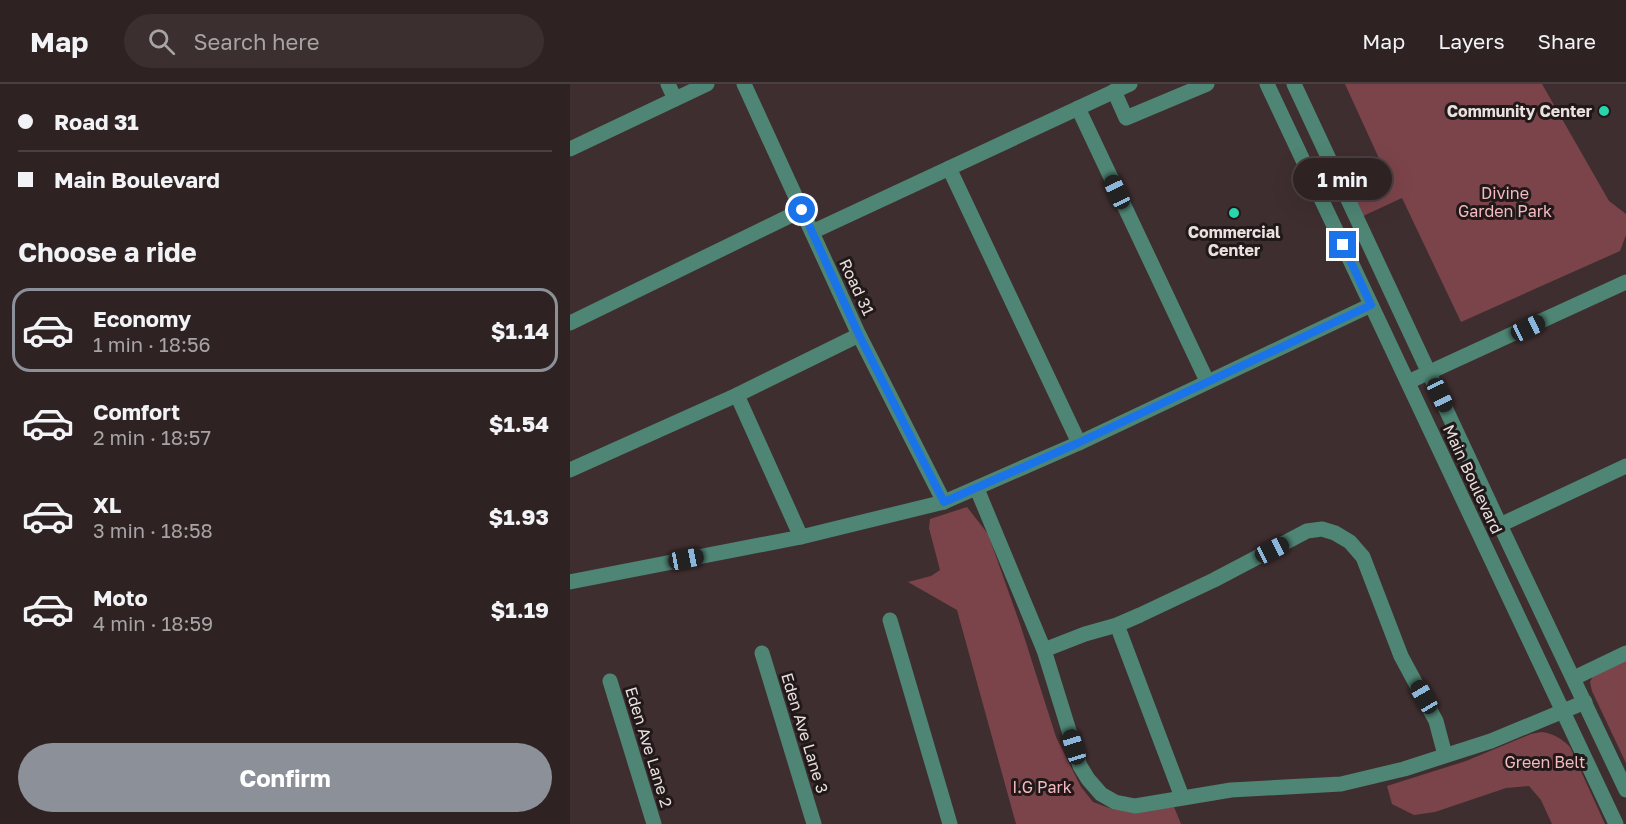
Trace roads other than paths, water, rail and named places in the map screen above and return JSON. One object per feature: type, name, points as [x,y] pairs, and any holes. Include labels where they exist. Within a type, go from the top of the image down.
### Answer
[{"type":"street","points":[[668,84],[675,99]]},
{"type":"street","points":[[570,149],[707,84]]},
{"type":"street","name":"Road 31","points":[[744,84],[859,335],[944,502]]},
{"type":"street","points":[[812,232],[1130,84]]},
{"type":"street","points":[[1114,91],[1126,118],[1207,84]]},
{"type":"street","name":"Main Boulevard","points":[[1267,84],[1616,824]]},
{"type":"street","name":"Main Boulevard","points":[[1294,84],[1626,790]]},
{"type":"street","points":[[1078,108],[1207,381]]},
{"type":"street","points":[[949,168],[1078,443]]},
{"type":"street","points":[[570,323],[802,210]]},
{"type":"street","points":[[1408,382],[1626,282]]},
{"type":"street","points":[[570,582],[801,537],[944,502],[1078,443],[1371,305]]},
{"type":"street","points":[[570,470],[737,395],[859,335]]},
{"type":"street","points":[[737,395],[801,537]]},
{"type":"street","points":[[1500,525],[1626,466]]},
{"type":"street","points":[[976,489],[1044,651],[1080,766],[1101,794],[1114,802],[1136,806],[1231,790],[1341,784],[1404,769],[1491,741],[1585,702]]},
{"type":"street","points":[[1044,651],[1085,634],[1117,625],[1214,580],[1307,531],[1322,529],[1335,533],[1350,542],[1363,557],[1401,656],[1436,721],[1445,755]]},
{"type":"street","points":[[890,620],[950,824]]},
{"type":"street","points":[[1117,625],[1182,797]]},
{"type":"street","name":"Eden Ave Lane 3","points":[[762,653],[814,824]]},
{"type":"street","points":[[1574,678],[1626,653]]},
{"type":"street","name":"Eden Ave Lane 2","points":[[610,681],[654,824]]},
{"type":"place","name":"Community Center","points":[[1604,111]]},
{"type":"place","name":"Commercial Center","points":[[1234,213]]},
{"type":"park label","name":"Divine Garden Park","points":[[1505,202]]},
{"type":"park label","name":"Green Belt","points":[[1545,762]]},
{"type":"park label","name":"I.G Park","points":[[1042,787]]}]
